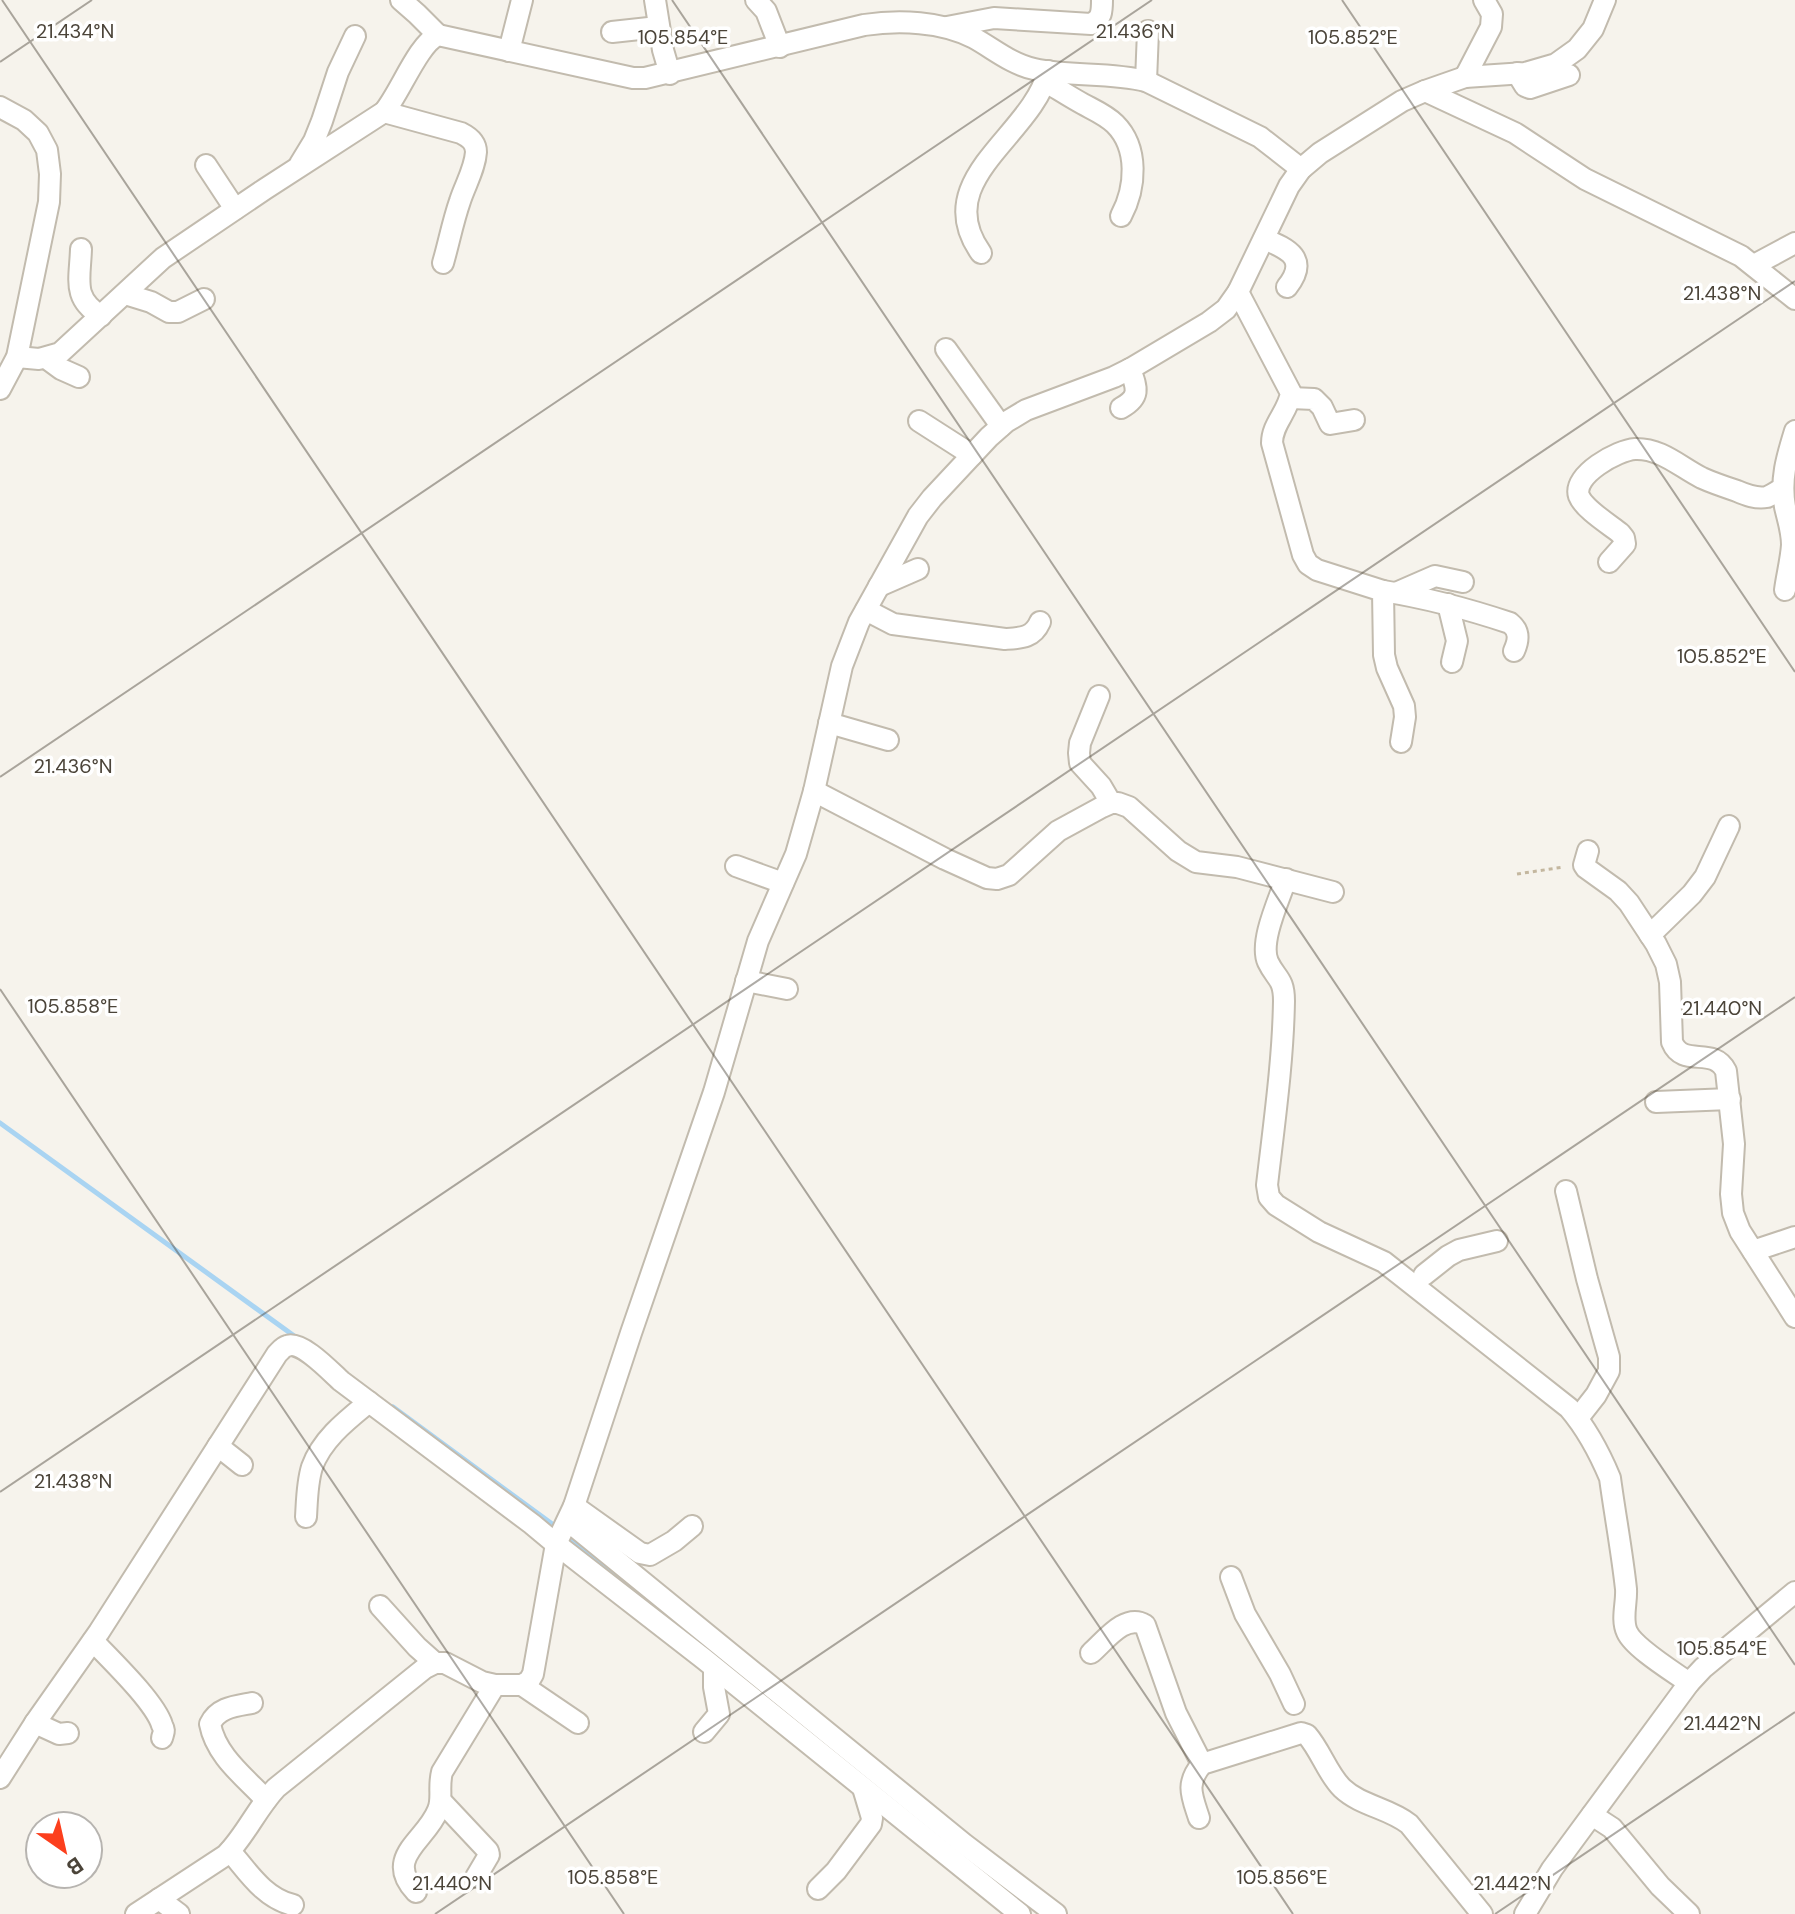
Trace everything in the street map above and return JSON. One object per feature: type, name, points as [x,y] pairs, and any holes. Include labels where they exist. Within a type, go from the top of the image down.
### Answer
[{"type":"street","points":[[401,0],[438,35],[633,78],[670,74],[864,25],[911,22],[943,28],[971,37],[1020,65],[1047,76],[1115,124],[1131,151],[1133,165],[1130,195],[1121,216]]},
{"type":"street","points":[[509,51],[522,0]]},
{"type":"street","points":[[655,0],[658,27],[670,74]]},
{"type":"street","points":[[756,0],[766,11],[780,47]]},
{"type":"street","points":[[943,28],[994,18],[1091,24],[1099,19],[1102,0]]},
{"type":"street","points":[[1465,77],[1491,27],[1492,14],[1484,0]]},
{"type":"street","points":[[136,1914],[230,1851],[276,1788],[425,1668],[435,1663],[445,1663],[482,1682],[495,1685],[522,1685],[533,1674],[565,1527],[714,1092],[761,933],[796,854],[814,791],[842,666],[866,610],[918,516],[1001,426],[1026,410],[1130,369],[1226,309],[1238,292],[1289,186],[1301,169],[1320,153],[1402,101],[1425,91],[1465,77],[1517,73],[1556,64],[1577,49],[1593,29],[1605,0]]},
{"type":"street","points":[[612,32],[658,27]]},
{"type":"street","points":[[1146,81],[1148,31]]},
{"type":"street","points":[[0,389],[32,358],[60,353],[71,345],[163,258],[384,112],[426,43],[438,35]]},
{"type":"street","points":[[297,168],[318,131],[338,72],[355,36]]},
{"type":"street","points":[[1517,73],[1521,82],[1530,88],[1569,75]]},
{"type":"street","points":[[1047,76],[1130,77],[1146,81],[1260,137],[1301,169]]},
{"type":"street","points":[[981,253],[965,220],[969,194],[983,168],[1036,100],[1047,76]]},
{"type":"street","points":[[1425,91],[1515,133],[1585,179],[1741,256],[1795,299]]},
{"type":"street","points":[[0,107],[24,120],[38,133],[47,150],[49,202],[32,358]]},
{"type":"street","points":[[384,112],[461,133],[475,145],[471,172],[459,202],[443,263]]},
{"type":"street","points":[[206,165],[235,209]]},
{"type":"street","points":[[1264,239],[1286,248],[1292,254],[1297,268],[1295,278],[1287,287]]},
{"type":"street","points":[[1754,265],[1795,243]]},
{"type":"street","points":[[81,249],[81,297],[88,308],[101,316]]},
{"type":"street","points":[[1238,292],[1289,388],[1291,398],[1275,426],[1272,443],[1308,564],[1317,570],[1389,592],[1448,604],[1510,623],[1518,634],[1514,651]]},
{"type":"street","points":[[125,294],[151,302],[169,312],[178,312],[204,299]]},
{"type":"street","points":[[946,349],[1001,426]]},
{"type":"street","points":[[32,358],[79,377]]},
{"type":"street","points":[[1121,408],[1136,394],[1130,369]]},
{"type":"street","points":[[1291,398],[1314,399],[1322,407],[1330,424],[1354,420]]},
{"type":"street","points":[[919,421],[972,455]]},
{"type":"street","points":[[1785,590],[1792,547],[1783,488],[1784,466],[1795,431]]},
{"type":"street","points":[[1609,562],[1625,544],[1624,538],[1584,504],[1578,493],[1585,476],[1616,455],[1633,449],[1649,450],[1702,478],[1752,497],[1764,498],[1783,488]]},
{"type":"street","points":[[879,586],[918,569]]},
{"type":"street","points":[[1389,592],[1435,576],[1463,582]]},
{"type":"street","points":[[1389,592],[1384,655],[1404,706],[1401,742]]},
{"type":"street","points":[[1448,604],[1457,641],[1452,662]]},
{"type":"street","points":[[866,610],[893,624],[1005,639],[1031,635],[1040,622]]},
{"type":"street","points":[[1099,696],[1080,743],[1080,763],[1101,786],[1111,803]]},
{"type":"street","points":[[829,723],[888,740]]},
{"type":"street","points":[[814,791],[987,878],[1009,875],[1058,831],[1111,803],[1129,807],[1178,851],[1196,862],[1237,867],[1333,892]]},
{"type":"street","points":[[1650,935],[1705,877],[1729,826]]},
{"type":"street","points":[[1586,858],[1588,871],[1618,891],[1629,903],[1666,964],[1670,982],[1672,1042],[1676,1051],[1682,1055],[1716,1059],[1726,1071],[1734,1144],[1733,1213],[1740,1231],[1795,1317]]},
{"type":"street","points":[[736,866],[783,883]]},
{"type":"street","points":[[1286,879],[1265,949],[1268,962],[1284,991],[1283,1041],[1267,1185],[1269,1197],[1276,1205],[1319,1232],[1419,1280],[1578,1418],[1610,1478],[1624,1572],[1627,1634],[1636,1645],[1689,1683]]},
{"type":"street","points":[[746,981],[787,989]]},
{"type":"street","points":[[1656,1102],[1730,1099]]},
{"type":"street","points":[[1566,1191],[1609,1357],[1609,1371],[1578,1418]]},
{"type":"street","points":[[1753,1251],[1795,1237]]},
{"type":"street","points":[[1419,1280],[1459,1250],[1497,1241]]},
{"type":"street","points":[[0,1778],[93,1641],[277,1354],[287,1346],[301,1348],[532,1524],[565,1527],[650,1555],[692,1526]]},
{"type":"street","points":[[306,1517],[313,1466],[321,1451],[337,1430],[369,1402]]},
{"type":"street","points":[[218,1446],[242,1465]]},
{"type":"street","points":[[565,1527],[714,1668],[1020,1914]]},
{"type":"street","points":[[565,1527],[1056,1914]]},
{"type":"street","points":[[1231,1577],[1245,1614],[1280,1674],[1300,1719],[1343,1788],[1354,1797],[1400,1816],[1409,1824],[1482,1914]]},
{"type":"street","points":[[1525,1914],[1552,1869],[1689,1683],[1794,1594]]},
{"type":"street","points":[[380,1606],[435,1663]]},
{"type":"street","points":[[1091,1653],[1115,1630],[1131,1622],[1145,1625],[1176,1713],[1202,1764]]},
{"type":"street","points":[[93,1641],[153,1709],[162,1723],[162,1738]]},
{"type":"street","points":[[704,1732],[719,1714],[714,1668]]},
{"type":"street","points":[[416,1892],[405,1879],[404,1860],[438,1812],[442,1772],[495,1685]]},
{"type":"street","points":[[522,1685],[578,1723]]},
{"type":"street","points":[[252,1703],[226,1708],[210,1724],[218,1748],[266,1800]]},
{"type":"street","points":[[1199,1818],[1191,1782],[1202,1764],[1301,1733],[1300,1719]]},
{"type":"street","points":[[35,1723],[59,1734],[68,1733]]},
{"type":"street","points":[[818,1889],[836,1871],[871,1824],[863,1788]]},
{"type":"street","points":[[441,1801],[488,1851],[489,1855],[476,1877]]},
{"type":"street","points":[[1592,1815],[1612,1828],[1660,1886],[1689,1914]]},
{"type":"street","points":[[230,1851],[267,1893],[293,1905]]},
{"type":"street","points":[[159,1899],[179,1914]]},
{"type":"path","points":[[1517,874],[1586,858]]},
{"type":"waterway","points":[[0,1123],[297,1338]]},
{"type":"waterway","points":[[393,1407],[559,1529]]},
{"type":"waterway","points":[[567,1535],[777,1704]]}]
